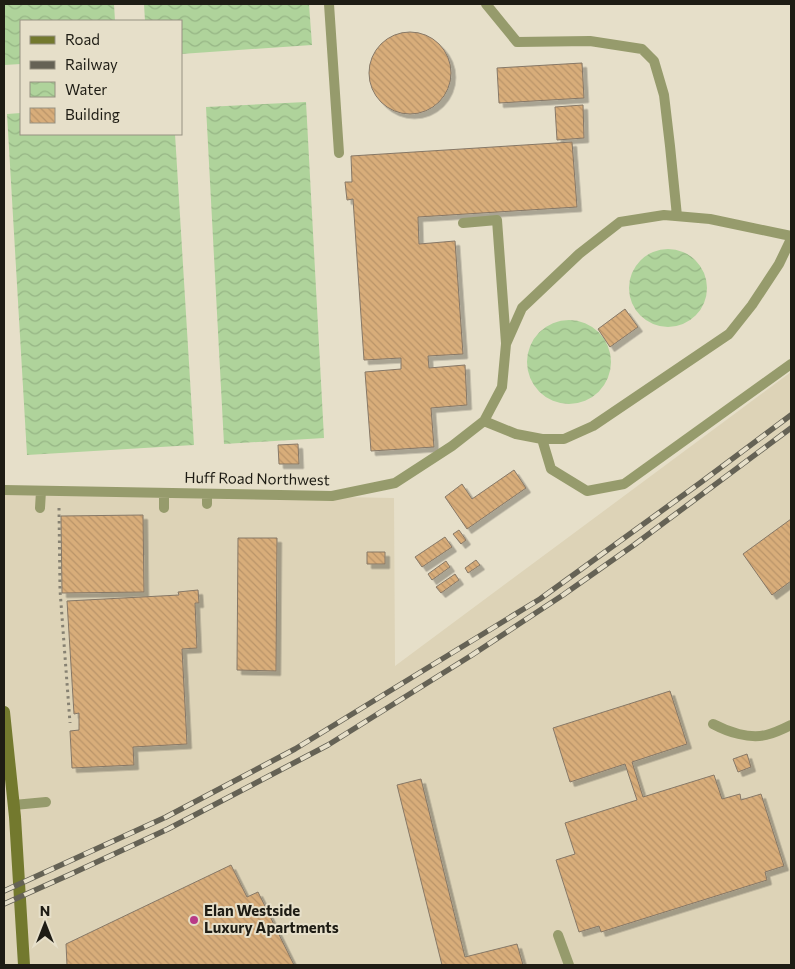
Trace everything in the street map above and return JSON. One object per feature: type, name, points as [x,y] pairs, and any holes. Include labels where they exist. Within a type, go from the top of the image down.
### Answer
[{"type":"main road","points":[[4,712],[14,811],[24,965]]},
{"type":"lane","points":[[328,4],[339,153]]},
{"type":"lane","points":[[486,4],[517,42],[590,41],[642,49],[654,61],[664,95],[677,216]]},
{"type":"lane","name":"Huff Road Northwest","points":[[4,490],[164,493],[207,499],[332,496],[395,483],[452,446],[484,421],[502,387],[506,344],[522,308],[579,254],[620,222],[664,215],[710,219],[791,238]]},
{"type":"lane","points":[[463,223],[497,220],[506,344]]},
{"type":"lane","points":[[484,421],[516,434],[542,439],[564,439],[593,426],[729,334],[752,305],[779,264],[791,238]]},
{"type":"lane","points":[[542,439],[551,469],[587,491],[624,484],[791,364]]},
{"type":"lane","points":[[40,508],[41,491]]},
{"type":"lane","points":[[164,493],[164,508]]},
{"type":"lane","points":[[713,724],[737,734],[764,736],[778,732],[791,725]]},
{"type":"lane","points":[[14,811],[46,802]]},
{"type":"lane","points":[[558,935],[569,965]]},
{"type":"path","points":[[59,508],[60,599],[70,723]]},
{"type":"shaded area","points":[[791,372],[791,965],[4,965],[4,491],[394,498],[395,666]]},
{"type":"water","points":[[4,4],[114,4],[115,20],[20,20],[20,64],[4,65]]},
{"type":"water","points":[[144,4],[309,4],[312,45],[182,54],[182,20],[145,20]]},
{"type":"water","points":[[306,102],[324,438],[224,444],[206,107]]},
{"type":"water","points":[[20,113],[20,135],[175,135],[194,445],[27,455],[7,114]]},
{"type":"water","points":[[660,249],[676,249],[690,255],[701,266],[707,280],[707,296],[701,310],[690,321],[676,327],[660,327],[646,321],[635,310],[629,296],[629,280],[635,266],[646,255]]},
{"type":"water","points":[[569,320],[585,323],[599,332],[608,346],[611,362],[608,378],[599,392],[585,401],[569,404],[553,401],[539,392],[530,378],[527,362],[530,346],[539,332],[553,323]]},
{"type":"building","points":[[402,32],[418,32],[433,39],[444,50],[451,65],[448,89],[439,102],[418,114],[402,114],[387,107],[376,96],[369,81],[369,65],[376,50],[387,39]]},
{"type":"building","points":[[582,63],[584,98],[499,103],[497,68]]},
{"type":"building","points":[[583,105],[584,138],[557,140],[555,107]]},
{"type":"building","points":[[572,142],[577,207],[418,217],[419,244],[455,241],[463,354],[428,356],[429,368],[465,365],[467,405],[431,408],[434,447],[371,451],[365,372],[401,369],[401,358],[364,360],[353,199],[347,200],[345,182],[352,182],[351,156]]},
{"type":"building","points":[[625,309],[638,327],[610,347],[598,329]]},
{"type":"building","points":[[298,444],[299,464],[279,464],[278,445]]},
{"type":"building","points":[[514,470],[526,488],[467,529],[445,497],[462,484],[472,499]]},
{"type":"building","points":[[143,515],[144,592],[62,593],[61,516]]},
{"type":"building","points":[[791,519],[791,581],[772,595],[743,554]]},
{"type":"building","points":[[459,530],[466,540],[461,544],[453,534]]},
{"type":"building","points":[[445,537],[452,547],[422,567],[415,557]]},
{"type":"building","points":[[238,538],[277,538],[276,671],[237,670]]},
{"type":"building","points":[[367,552],[385,552],[385,564],[367,564]]},
{"type":"building","points":[[476,560],[480,565],[468,573],[465,568]]},
{"type":"building","points":[[446,561],[450,567],[432,580],[428,574]]},
{"type":"building","points":[[455,574],[459,580],[441,593],[436,587]]},
{"type":"building","points":[[198,590],[199,603],[195,603],[197,648],[182,649],[187,744],[133,747],[134,765],[72,768],[70,731],[79,730],[79,713],[74,714],[67,601],[179,595],[178,592]]},
{"type":"building","points":[[670,691],[687,744],[632,762],[643,797],[714,775],[722,799],[740,794],[741,800],[761,794],[784,866],[765,872],[767,880],[601,932],[599,926],[579,932],[556,860],[575,854],[565,823],[637,800],[625,764],[570,782],[553,728]]},
{"type":"building","points":[[747,754],[751,767],[738,772],[733,759]]},
{"type":"building","points":[[421,779],[465,957],[517,944],[523,965],[442,965],[397,785]]},
{"type":"building","name":"Elan Westside Luxury Apartments","points":[[231,865],[247,897],[258,892],[294,965],[67,965],[66,944]]},
{"type":"railway","points":[[4,891],[166,817],[295,749],[540,599],[791,415]]},
{"type":"railway","points":[[4,904],[168,829],[328,745],[472,655],[563,595],[634,545],[791,428]]},
{"type":"place","name":"Elan Westside Luxury Apartments","points":[[194,920]]}]
